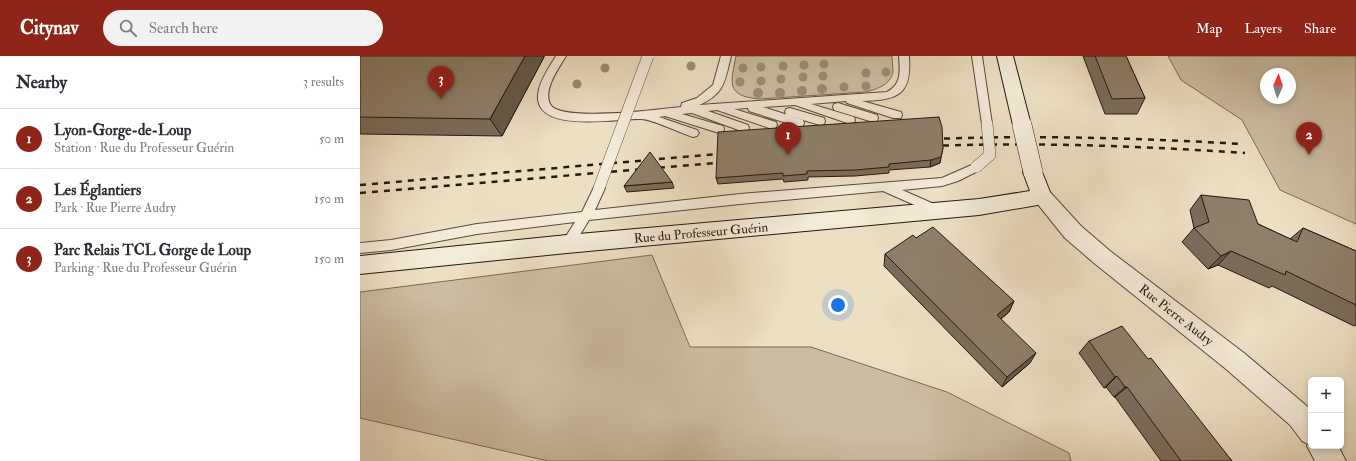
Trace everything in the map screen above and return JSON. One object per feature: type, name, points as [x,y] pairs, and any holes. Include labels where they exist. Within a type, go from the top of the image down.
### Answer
[{"type":"main road","points":[[1005,56],[1033,172],[1042,197]]},
{"type":"main road","name":"Rue du Professeur Guérin","points":[[360,265],[567,244],[979,207],[1042,197]]},
{"type":"main road","name":"Rue Pierre Audry","points":[[1042,197],[1078,236],[1241,366],[1299,416],[1308,428]]},
{"type":"main road","points":[[1323,449],[1332,461]]},
{"type":"lane","points":[[560,56],[545,86],[543,94],[544,102],[547,109],[562,116],[578,117],[619,116],[743,104],[883,96],[897,91],[905,80],[904,56]]},
{"type":"lane","points":[[567,244],[586,215],[599,188],[648,56]]},
{"type":"lane","points":[[677,110],[701,100],[718,87],[726,56]]},
{"type":"lane","points":[[360,248],[391,245],[477,229],[586,215],[740,199],[942,182],[976,167],[990,155],[977,56]]},
{"type":"lane","points":[[841,98],[897,115]]},
{"type":"lane","points":[[815,101],[873,118]]},
{"type":"lane","points":[[793,102],[850,120]]},
{"type":"lane","points":[[743,104],[799,123]]},
{"type":"lane","points":[[763,104],[820,121]]},
{"type":"lane","points":[[716,107],[772,125]]},
{"type":"lane","points":[[690,109],[744,128]]},
{"type":"lane","points":[[664,112],[719,130]]},
{"type":"lane","points":[[640,114],[693,133]]},
{"type":"lane","points":[[882,186],[937,210]]},
{"type":"shaded area","points":[[736,56],[892,56],[893,72],[892,77],[886,84],[865,92],[759,99],[740,95],[735,91],[732,80]]},
{"type":"shaded area","points":[[1168,56],[1356,56],[1356,224],[1280,190],[1242,120],[1181,80]]},
{"type":"shaded area","points":[[652,255],[690,347],[811,347],[947,392],[1069,453],[1071,461],[548,461],[360,418],[360,292]]},
{"type":"building","points":[[360,56],[525,56],[490,119],[360,117]]},
{"type":"building","points":[[1095,56],[1126,56],[1145,98],[1112,99]]},
{"type":"building","points":[[939,117],[942,127],[943,148],[941,157],[931,160],[889,164],[889,167],[855,170],[807,171],[807,174],[783,176],[783,173],[716,178],[718,132]]},
{"type":"building","points":[[650,152],[672,182],[624,186]]},
{"type":"building","points":[[1201,195],[1249,200],[1258,224],[1297,242],[1303,228],[1356,251],[1356,305],[1286,271],[1285,275],[1231,251],[1221,256],[1194,228],[1209,222]]},
{"type":"building","points":[[933,227],[1014,301],[997,315],[1036,353],[1007,377],[885,254],[913,235],[916,238]]},
{"type":"building","points":[[1122,326],[1148,359],[1151,358],[1232,461],[1181,461],[1127,387],[1125,387],[1117,376],[1115,377],[1089,341]]},
{"type":"railway","points":[[932,139],[1010,137],[1087,138],[1242,144]]},
{"type":"railway","points":[[931,146],[1010,144],[1088,145],[1245,153]]},
{"type":"railway","points":[[360,185],[729,153]]},
{"type":"railway","points":[[360,193],[728,162]]},
{"type":"place","name":"Parc Relais TCL Gorge de Loup","points":[[441,99]]},
{"type":"place","name":"Lyon-Gorge-de-Loup","points":[[788,155]]},
{"type":"place","name":"Les Églantiers","points":[[1309,155]]}]
